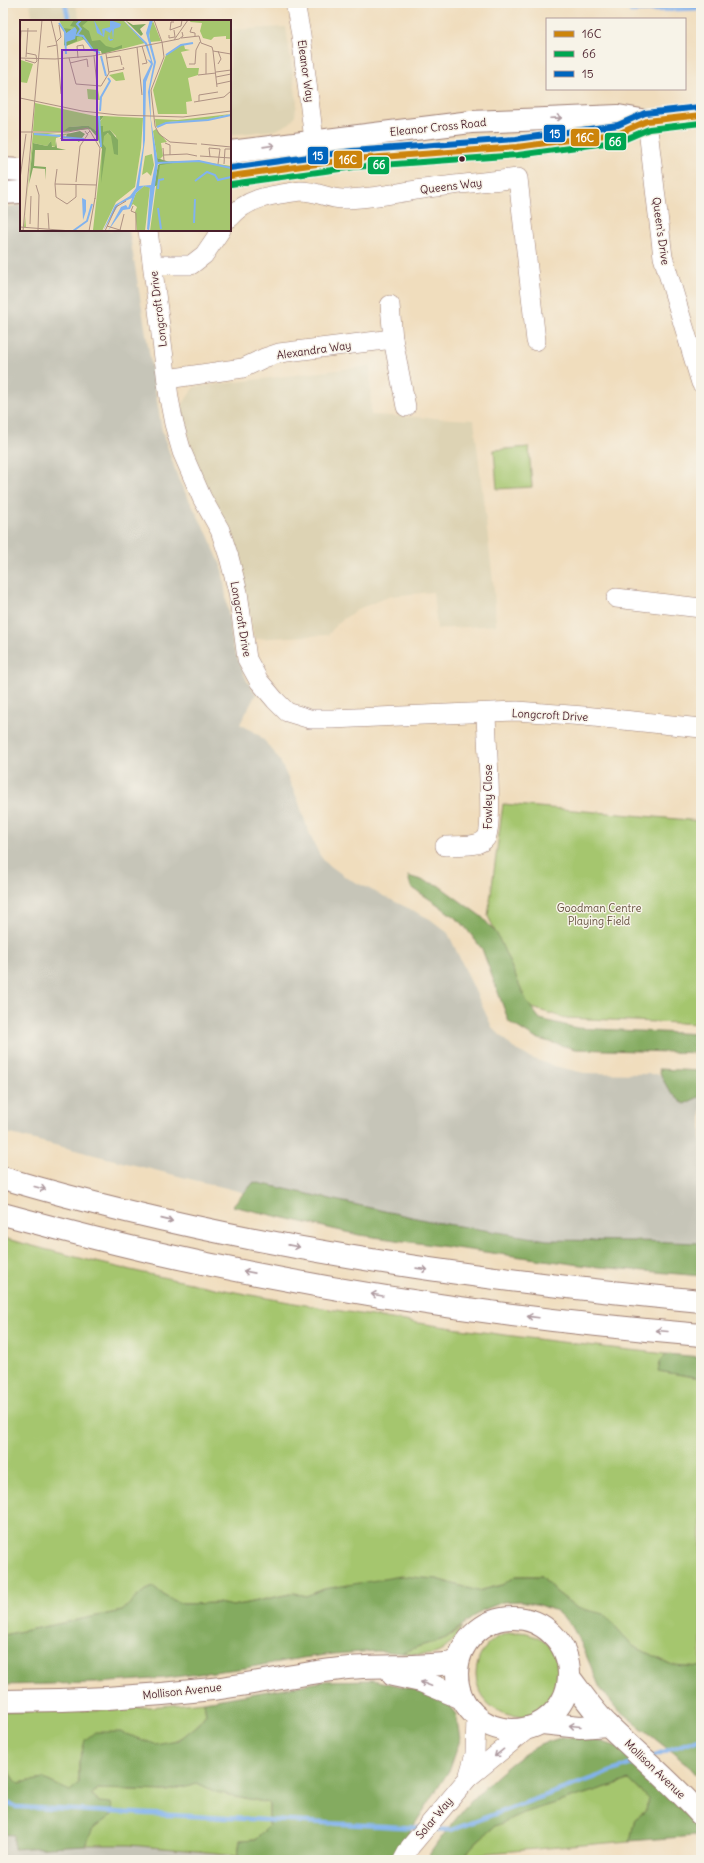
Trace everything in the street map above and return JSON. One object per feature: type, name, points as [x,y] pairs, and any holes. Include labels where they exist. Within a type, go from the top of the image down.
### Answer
[{"type":"main road","name":"Eleanor Cross Road","points":[[231,152],[314,140],[472,122],[618,116],[647,121],[701,115]]},
{"type":"main road","name":"Eleanor Cross Road","points":[[231,176],[353,159],[517,147],[620,133],[647,121]]},
{"type":"main road","points":[[3,169],[20,170]]},
{"type":"main road","points":[[3,192],[20,192]]},
{"type":"main road","points":[[3,1178],[185,1224],[394,1264],[539,1284],[701,1301]]},
{"type":"main road","points":[[3,1214],[148,1251],[350,1290],[437,1304],[576,1322],[701,1335]]},
{"type":"main road","points":[[536,1726],[550,1718],[563,1701],[570,1678],[568,1658],[560,1641],[544,1627],[522,1618],[496,1620],[475,1633],[467,1641],[458,1662],[457,1676],[462,1698],[476,1717],[500,1729],[510,1731],[536,1726],[580,1727],[608,1725]]},
{"type":"main road","name":"Mollison Avenue","points":[[3,1701],[108,1698],[160,1694],[220,1688],[321,1671],[360,1668],[430,1666],[458,1662]]},
{"type":"main road","name":"Mollison Avenue","points":[[360,1668],[421,1682],[462,1698]]},
{"type":"main road","name":"Mollison Avenue","points":[[570,1678],[587,1701],[608,1725],[660,1771],[701,1815]]},
{"type":"street","name":"Eleanor Way","points":[[295,3],[301,36],[317,165]]},
{"type":"street","name":"Queen's Drive","points":[[647,121],[663,258],[701,383]]},
{"type":"street","name":"Queens Way","points":[[231,217],[239,209],[251,201],[301,191],[309,191],[334,198],[350,198],[518,178],[536,341]]},
{"type":"street","name":"Longcroft Drive","points":[[148,231],[167,379],[174,424],[182,452],[202,498],[220,530],[229,557],[238,592],[247,659],[259,681],[274,700],[287,712],[310,719],[535,712],[701,728]]},
{"type":"street","points":[[153,266],[191,265],[204,255],[220,231]]},
{"type":"street","points":[[390,305],[393,339],[406,407]]},
{"type":"street","name":"Alexandra Way","points":[[167,379],[243,368],[264,358],[280,354],[393,339]]},
{"type":"street","points":[[616,598],[701,608]]},
{"type":"street","name":"Fowley Close","points":[[445,846],[479,843],[486,839],[488,835],[490,817],[486,713]]},
{"type":"street","name":"Solar Way","points":[[468,1778],[475,1754],[476,1717]]},
{"type":"street","name":"Solar Way","points":[[403,1860],[410,1847],[468,1778],[536,1726]]},
{"type":"shaded area","points":[[30,3],[75,3],[80,20],[33,20]]},
{"type":"shaded area","points":[[286,27],[297,102],[295,116],[290,123],[276,130],[231,135],[231,30]]},
{"type":"shaded area","points":[[20,205],[20,231],[129,231],[162,431],[179,481],[208,535],[222,568],[233,647],[247,681],[256,694],[240,724],[259,735],[280,761],[298,800],[309,833],[319,854],[325,862],[347,878],[430,919],[448,933],[492,1027],[513,1048],[531,1058],[554,1066],[584,1073],[701,1075],[701,1254],[401,1232],[3,1132],[3,207]]},
{"type":"shaded area","points":[[370,366],[371,415],[474,420],[494,589],[496,625],[437,629],[433,592],[391,596],[358,609],[339,622],[328,635],[254,639],[240,563],[193,457],[181,407],[194,387]]},
{"type":"shaded area","points":[[3,1834],[14,1835],[14,1849],[85,1845],[130,1845],[238,1855],[243,1860],[3,1860]]},
{"type":"green space","points":[[529,447],[532,487],[497,489],[494,450]]},
{"type":"green space","name":"Goodman Centre Playing Field","points":[[503,804],[701,821],[701,1024],[565,1018],[529,1007],[488,916]]},
{"type":"green space","points":[[408,876],[438,885],[482,917],[497,934],[527,1002],[540,1019],[577,1028],[701,1034],[701,1053],[575,1049],[535,1038],[509,1022],[482,949],[462,923],[411,887]]},
{"type":"green space","points":[[659,1069],[701,1071],[701,1096],[684,1104],[668,1089]]},
{"type":"green space","points":[[254,1182],[434,1222],[547,1240],[701,1243],[701,1276],[588,1266],[359,1235],[232,1206]]},
{"type":"green space","points":[[3,1238],[167,1278],[332,1310],[415,1323],[582,1345],[666,1354],[660,1362],[659,1371],[701,1378],[701,1667],[672,1665],[633,1646],[604,1615],[577,1608],[554,1590],[542,1576],[516,1576],[502,1585],[478,1591],[436,1579],[324,1589],[306,1596],[294,1593],[233,1606],[218,1603],[183,1604],[166,1597],[154,1587],[141,1594],[122,1611],[3,1635]]},
{"type":"green space","points":[[666,1354],[701,1357],[701,1378],[658,1371],[660,1362]]},
{"type":"green space","points":[[401,1576],[436,1579],[478,1591],[502,1585],[516,1576],[542,1576],[554,1590],[577,1608],[604,1614],[633,1646],[672,1665],[701,1667],[701,1780],[688,1765],[616,1708],[600,1688],[581,1643],[571,1625],[556,1611],[540,1605],[521,1601],[503,1602],[481,1611],[446,1638],[402,1653],[377,1651],[334,1654],[245,1668],[166,1678],[97,1683],[3,1685],[3,1635],[122,1611],[141,1593],[149,1588],[154,1587],[166,1597],[183,1604],[218,1603],[233,1606],[295,1593],[306,1596],[324,1589]]},
{"type":"green space","points":[[462,1627],[449,1644],[438,1653],[423,1655],[402,1653],[446,1638]]},
{"type":"green space","points":[[518,1632],[526,1633],[541,1639],[553,1651],[559,1666],[559,1682],[553,1697],[541,1709],[526,1715],[518,1716],[510,1715],[495,1709],[483,1697],[477,1682],[476,1674],[477,1666],[483,1651],[495,1639],[510,1633]]},
{"type":"green space","points":[[373,1680],[427,1692],[446,1701],[456,1713],[460,1740],[450,1769],[397,1852],[389,1860],[243,1860],[238,1855],[240,1840],[256,1839],[269,1826],[269,1803],[216,1792],[197,1783],[167,1791],[98,1789],[91,1795],[99,1802],[111,1803],[113,1814],[93,1829],[85,1845],[14,1849],[14,1835],[3,1834],[3,1766],[6,1766],[17,1783],[44,1779],[70,1791],[79,1783],[79,1763],[85,1740],[95,1732],[120,1732],[155,1744],[178,1740],[198,1724],[206,1714],[204,1702],[326,1681]]},
{"type":"green space","points":[[204,1702],[206,1714],[190,1731],[171,1742],[151,1744],[120,1732],[79,1762],[79,1783],[70,1792],[44,1779],[17,1783],[6,1766],[3,1766],[3,1712],[104,1710]]},
{"type":"green space","points":[[560,1738],[579,1738],[603,1742],[621,1748],[662,1784],[701,1829],[701,1849],[695,1836],[630,1841],[635,1819],[646,1811],[648,1798],[629,1780],[524,1813],[495,1826],[475,1843],[465,1855],[434,1857],[434,1860],[426,1860],[450,1826],[466,1807],[502,1771],[539,1745]]},
{"type":"green space","points":[[629,1780],[648,1798],[646,1811],[635,1819],[630,1841],[465,1855],[475,1843],[495,1826],[523,1813]]},
{"type":"green space","points":[[197,1783],[216,1792],[269,1803],[269,1826],[256,1839],[240,1840],[238,1855],[130,1845],[85,1845],[93,1829],[113,1813],[91,1795],[98,1789],[167,1791]]},
{"type":"waterway","points":[[65,3],[69,20]]},
{"type":"waterway","points":[[627,3],[631,11],[701,8]]},
{"type":"waterway","points":[[652,1756],[701,1738]]},
{"type":"waterway","points":[[431,1829],[451,1830],[637,1762]]},
{"type":"waterway","points":[[3,1801],[16,1807],[420,1828]]},
{"type":"transit line","name":"15","points":[[231,168],[352,151],[516,139],[618,125],[645,113],[700,107]]},
{"type":"transit line","name":"16C","points":[[231,176],[353,159],[517,147],[620,133],[647,121],[701,115]]},
{"type":"transit line","name":"66","points":[[231,184],[354,167],[518,155],[621,141],[649,129],[701,123]]}]
